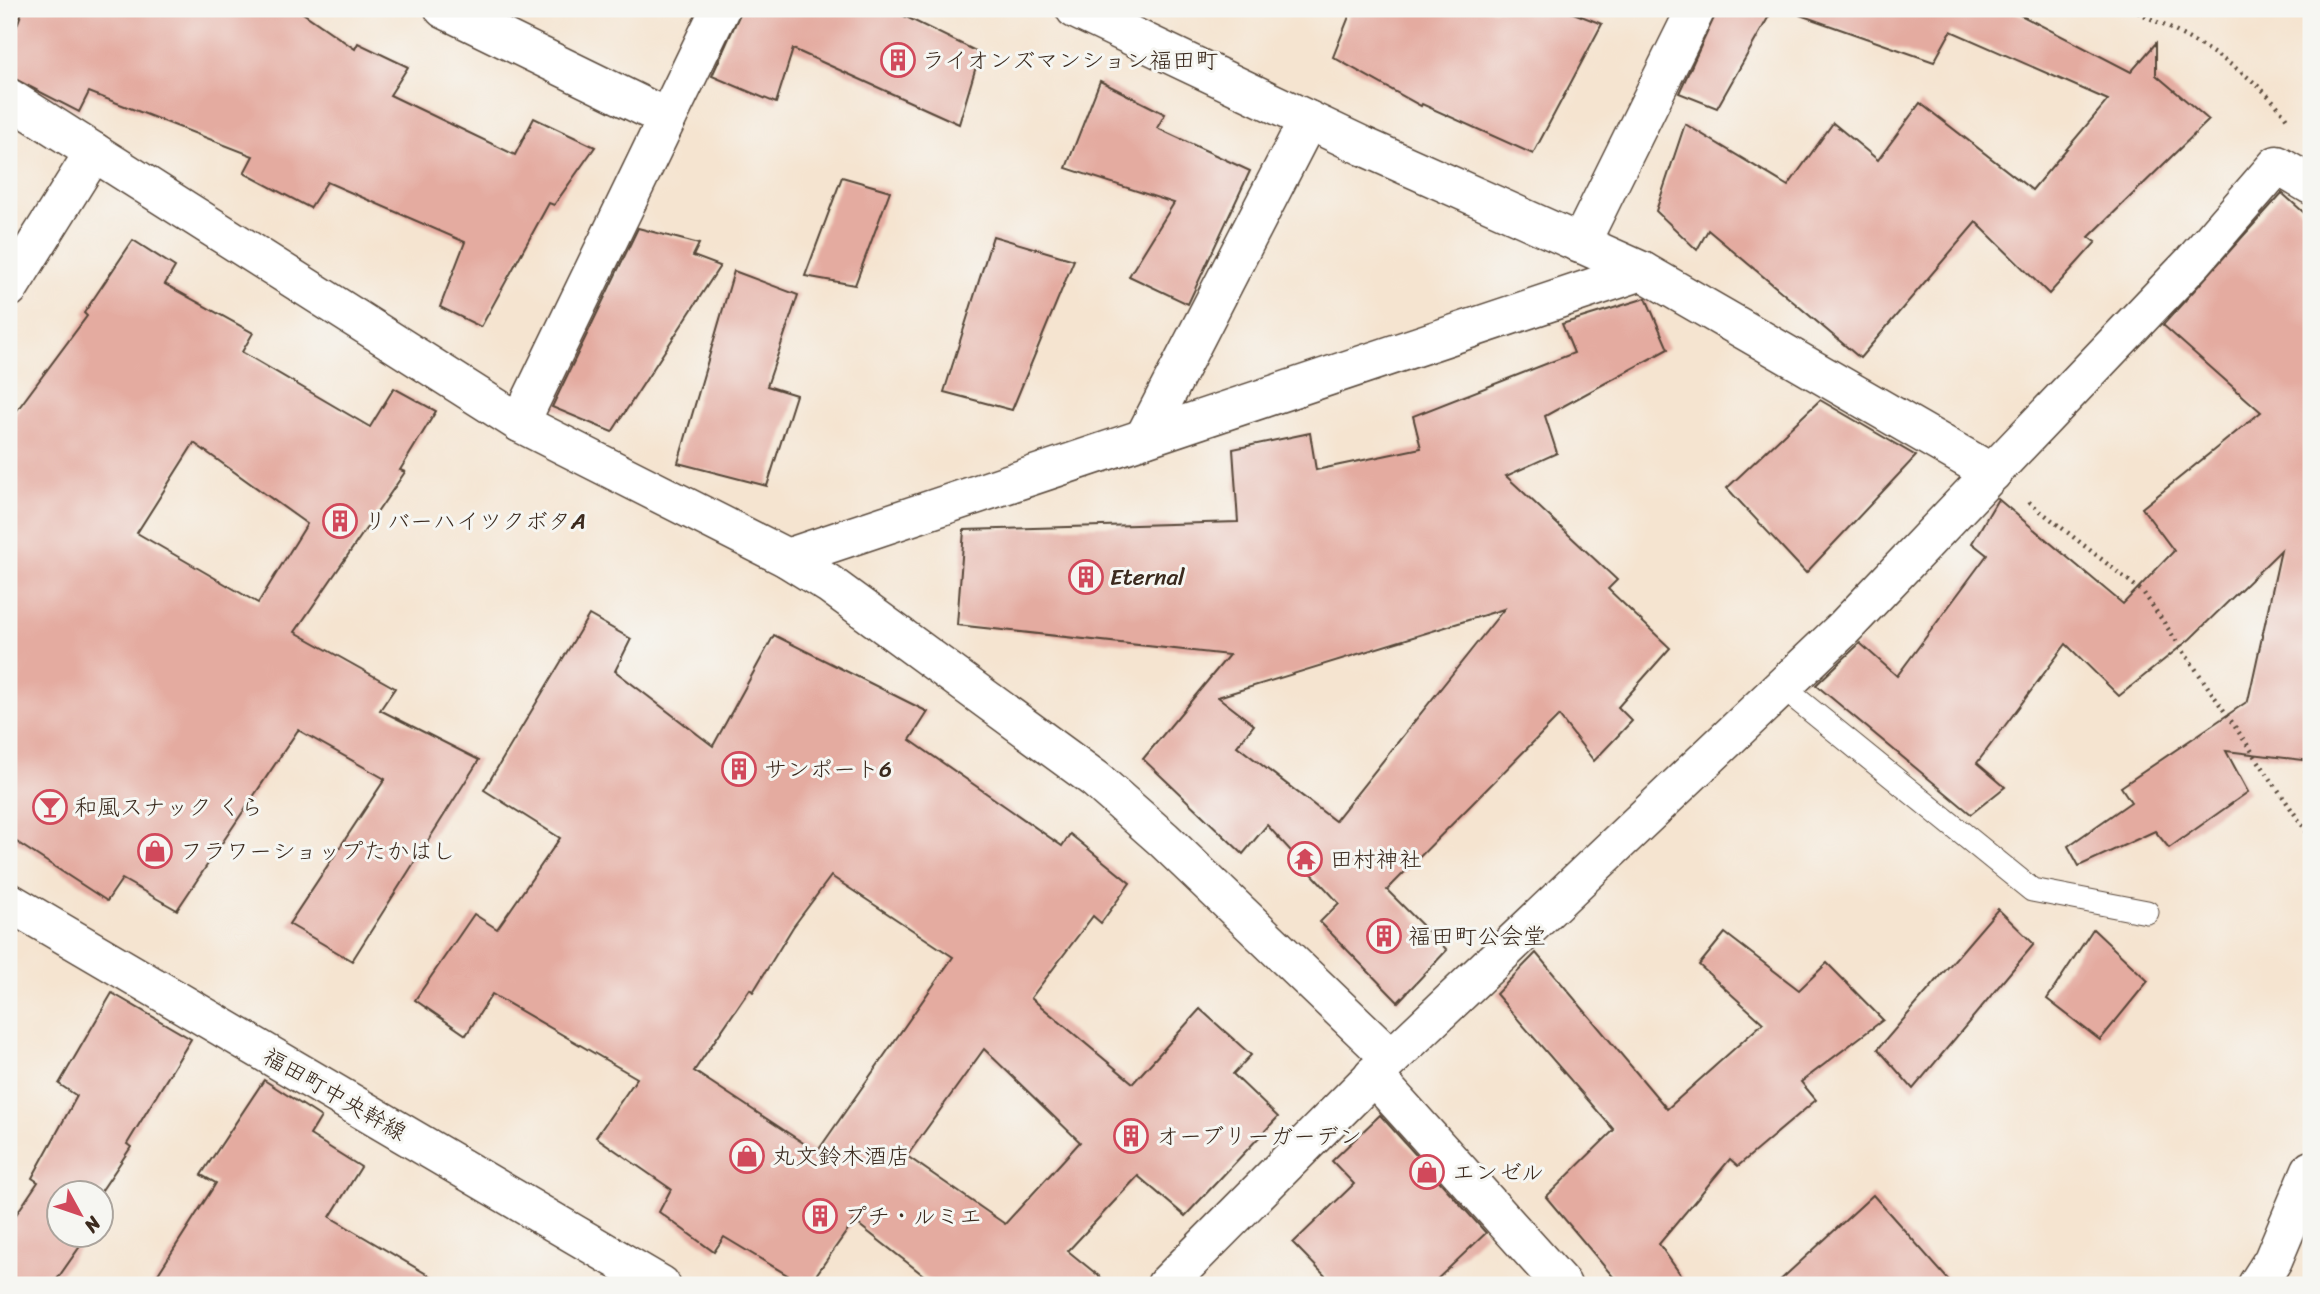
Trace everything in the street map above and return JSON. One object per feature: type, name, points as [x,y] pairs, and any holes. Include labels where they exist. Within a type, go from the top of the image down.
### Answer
[{"type":"main road","points":[[444,9],[667,118]]},
{"type":"main road","points":[[520,423],[720,9]]},
{"type":"main road","points":[[1075,9],[1308,120],[1642,271],[1992,473]]},
{"type":"main road","points":[[1580,244],[1696,9]]},
{"type":"main road","points":[[9,99],[520,423],[787,558],[829,584],[1095,779],[1163,839],[1382,1067],[1562,1285]]},
{"type":"main road","points":[[1144,438],[1308,120]]},
{"type":"main road","points":[[9,288],[94,152]]},
{"type":"main road","points":[[1166,1285],[1382,1067],[1843,629],[2193,262],[2277,165],[2311,185]]},
{"type":"main road","points":[[787,558],[1642,271]]},
{"type":"main road","name":"福田町中央幹線","points":[[9,902],[661,1285]]},
{"type":"main road","points":[[2257,1285],[2273,1260],[2311,1170]]},
{"type":"lane","points":[[1782,688],[2032,890],[2147,912]]},
{"type":"path","points":[[2132,9],[2213,50],[2280,107],[2302,144],[2277,165]]},
{"type":"path","points":[[1992,473],[2143,592],[2311,838]]},
{"type":"building","points":[[23,9],[297,9],[355,49],[358,43],[408,67],[390,95],[515,155],[534,118],[595,147],[554,205],[549,203],[481,327],[440,307],[465,242],[327,182],[310,208],[244,173],[253,156],[89,92],[79,112],[9,76],[9,47]]},
{"type":"building","name":"ライオンズマンション福田町","points":[[742,9],[890,9],[980,53],[959,124],[793,49],[776,103],[712,76]]},
{"type":"building","points":[[1352,9],[1563,9],[1602,24],[1533,154],[1422,104],[1421,106],[1333,57]]},
{"type":"building","points":[[1718,9],[1773,9],[1717,108],[1679,93]]},
{"type":"building","points":[[1801,9],[2009,9],[2131,72],[2156,43],[2156,75],[2209,120],[2089,237],[2096,242],[2049,294],[1976,222],[1860,358],[1708,230],[1697,250],[1656,211],[1685,124],[1788,186],[1833,123],[1878,160],[1920,103],[2032,190],[2108,100],[1951,31],[1934,62],[1800,15]]},
{"type":"building","points":[[1100,81],[1165,114],[1157,128],[1250,171],[1188,304],[1129,276],[1174,203],[1066,168]]},
{"type":"building","points":[[842,177],[890,191],[855,285],[805,276]]},
{"type":"building","points":[[2282,193],[2311,219],[2311,761],[2226,751],[2248,792],[2169,848],[2155,831],[2079,866],[2068,846],[2131,802],[2121,787],[2248,701],[2281,550],[2190,639],[2119,696],[2066,644],[1977,763],[2005,787],[1971,814],[1816,685],[1860,643],[1897,676],[1987,555],[1972,543],[1998,499],[2123,604],[2174,551],[2142,508],[2261,412],[2163,325]]},
{"type":"building","points":[[638,228],[699,244],[693,256],[720,266],[612,432],[552,407]]},
{"type":"building","points":[[993,236],[1074,260],[1012,410],[944,392]]},
{"type":"building","points":[[133,240],[175,267],[165,284],[253,333],[242,352],[370,427],[394,388],[436,411],[400,470],[405,472],[295,632],[395,688],[380,710],[479,760],[352,961],[289,924],[385,779],[298,730],[177,910],[122,879],[107,901],[9,837],[9,421],[87,316],[84,313]],"holes":[[[194,443],[307,524],[258,603],[137,533]]]},
{"type":"building","points":[[734,271],[798,295],[767,386],[796,395],[767,486],[678,463]]},
{"type":"building","points":[[1646,298],[1668,349],[1545,416],[1557,453],[1506,476],[1617,580],[1608,589],[1670,648],[1618,707],[1632,721],[1594,761],[1559,716],[1387,890],[1447,950],[1398,1002],[1320,922],[1339,903],[1267,825],[1243,854],[1143,759],[1229,655],[957,625],[964,530],[1238,522],[1233,449],[1310,433],[1316,470],[1421,448],[1413,416],[1574,353],[1562,324]],"holes":[[[1504,609],[1335,821],[1237,746],[1254,725],[1218,697]]]},
{"type":"building","points":[[1820,400],[1916,456],[1806,573],[1727,488]]},
{"type":"building","points":[[589,615],[631,639],[615,671],[713,746],[774,635],[928,712],[910,740],[1062,846],[1070,834],[1130,883],[1101,923],[1093,916],[1031,998],[1133,1083],[1200,1009],[1251,1055],[1233,1074],[1278,1117],[1185,1216],[1138,1176],[1068,1251],[1110,1285],[936,1285],[854,1221],[809,1285],[804,1285],[724,1237],[714,1252],[659,1212],[671,1189],[596,1137],[637,1078],[492,994],[466,1035],[415,1000],[474,914],[497,929],[560,838],[484,790]],"holes":[[[831,876],[953,957],[817,1152],[694,1071],[750,989],[753,992],[793,927]],[[984,1049],[1080,1142],[1005,1224],[907,1156]]]},
{"type":"building","points":[[1998,909],[2034,944],[1913,1089],[1878,1049]]},
{"type":"building","points":[[2093,929],[2148,981],[2100,1040],[2047,999]]},
{"type":"building","points":[[1725,933],[1799,990],[1827,963],[1883,1020],[1801,1082],[1816,1100],[1738,1166],[1730,1159],[1659,1244],[1688,1285],[1620,1285],[1546,1197],[1614,1130],[1496,994],[1536,953],[1667,1109],[1763,1023],[1699,965]]},
{"type":"building","points":[[112,993],[191,1039],[127,1144],[131,1147],[110,1178],[46,1178],[46,1248],[79,1248],[53,1285],[9,1285],[9,1225],[38,1182],[32,1178],[77,1096],[59,1084]]},
{"type":"building","points":[[264,1080],[321,1117],[310,1135],[361,1167],[330,1217],[445,1285],[151,1285],[216,1183],[201,1175]]},
{"type":"building","points":[[1380,1115],[1486,1233],[1431,1285],[1334,1285],[1293,1243],[1354,1184],[1332,1161]]},
{"type":"building","points":[[1873,1195],[1953,1285],[1775,1285]]},
{"type":"place","name":"ライオンズマンション福田町","points":[[898,60]]},
{"type":"place","name":"リバーハイツクボタA","points":[[340,521]]},
{"type":"place","name":"Eternal","points":[[1086,577]]},
{"type":"place","name":"サンポート6","points":[[739,769]]},
{"type":"place","name":"和風スナック くら","points":[[50,807]]},
{"type":"place","name":"フラワーショップたかはし","points":[[155,851]]},
{"type":"place","name":"田村神社","points":[[1305,859]]},
{"type":"place","name":"福田町公会堂","points":[[1384,936]]},
{"type":"place","name":"オーブリーガーデン","points":[[1131,1136]]},
{"type":"place","name":"丸文鈴木酒店","points":[[747,1156]]},
{"type":"place","name":"エンゼル","points":[[1427,1172]]},
{"type":"place","name":"プチ・ルミエ","points":[[820,1216]]}]
